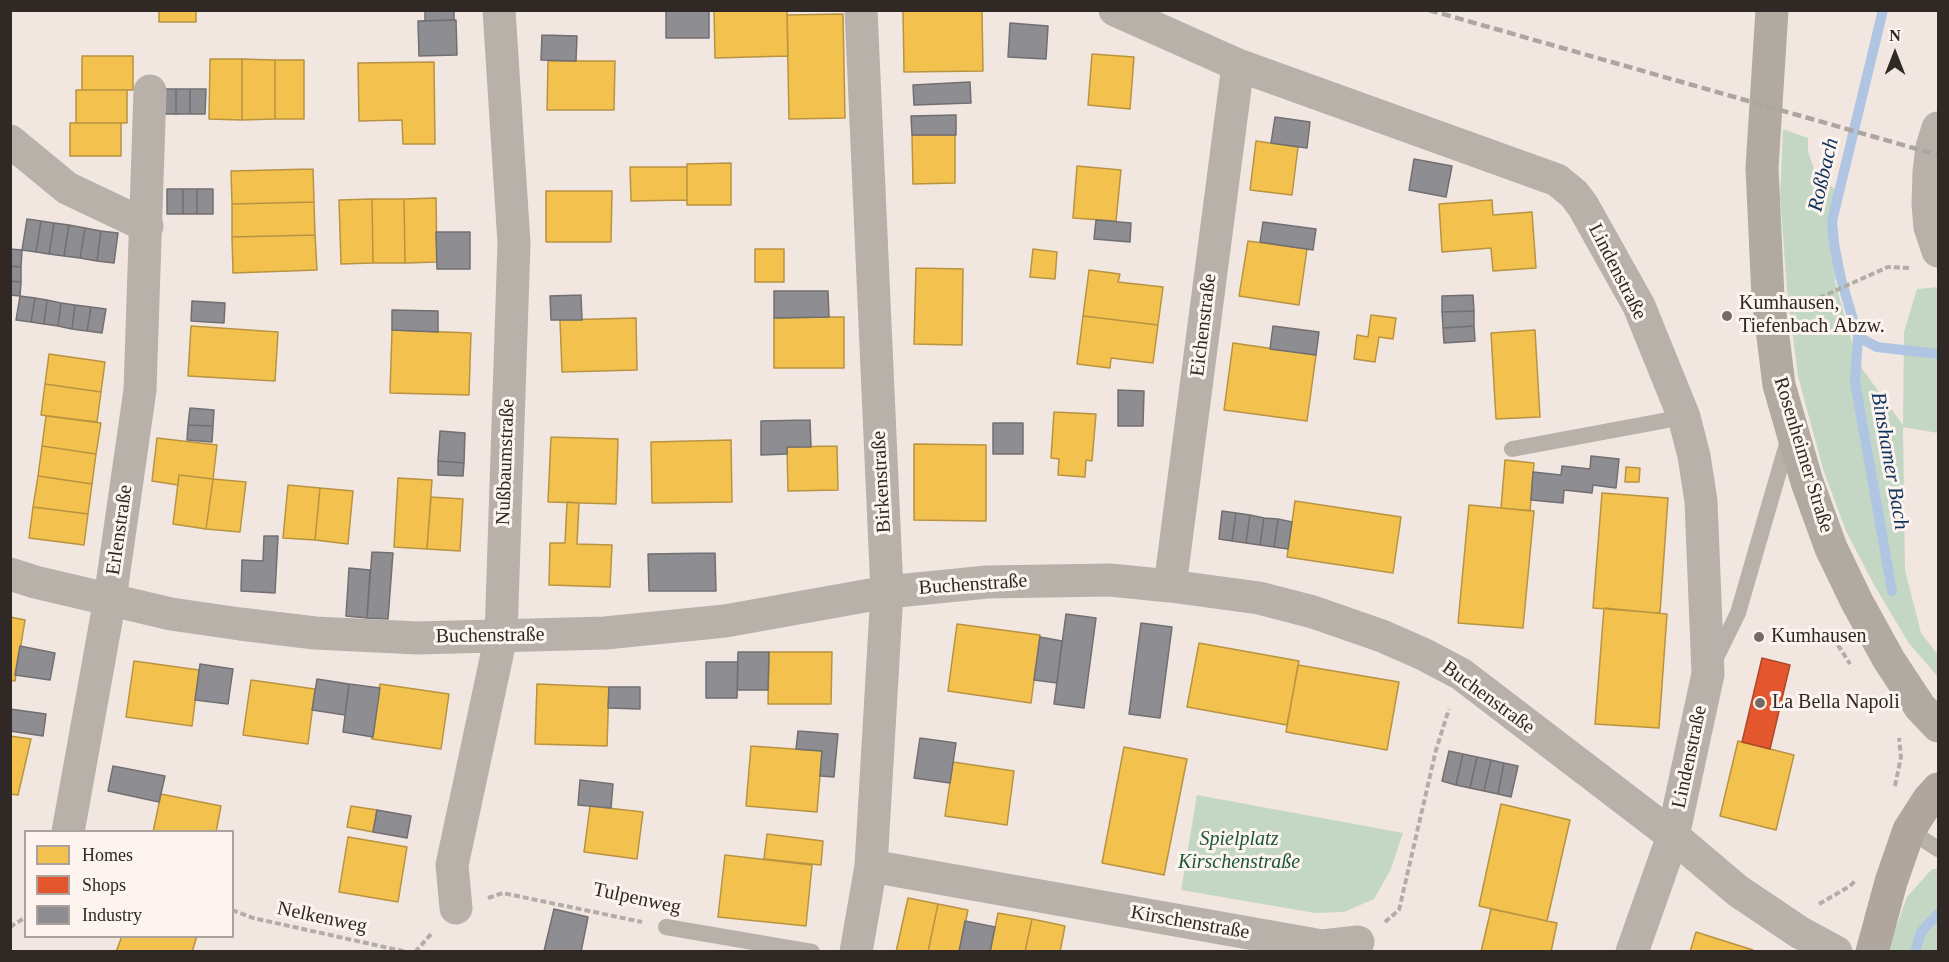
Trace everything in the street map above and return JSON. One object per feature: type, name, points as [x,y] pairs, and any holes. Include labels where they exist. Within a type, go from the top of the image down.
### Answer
[{"type":"main road","name":"Rosenheimer Straße","points":[[1772,10],[1762,168],[1765,244],[1779,385],[1807,482],[1831,548],[1889,660],[1920,707],[1938,726]]},
{"type":"street","name":"Nußbaumstraße","points":[[456,908],[452,865],[501,636],[514,243],[499,10]]},
{"type":"street","name":"Birkenstraße","points":[[856,951],[871,866],[887,592],[861,10]]},
{"type":"street","name":"Lindenstraße","points":[[1115,10],[1238,65],[1557,180],[1574,194],[1583,206],[1639,306],[1684,417],[1694,456],[1701,501],[1708,674],[1673,836],[1632,951]]},
{"type":"street","name":"Eichenstraße","points":[[1170,586],[1238,65]]},
{"type":"street","name":"Erlenstraße","points":[[68,830],[110,599],[140,390],[150,91]]},
{"type":"street","points":[[1938,128],[1932,147],[1928,204],[1930,227],[1938,251]]},
{"type":"street","points":[[10,141],[67,188],[147,226]]},
{"type":"street","name":"Buchenstraße","points":[[10,574],[171,614],[315,633],[418,638],[605,633],[725,621],[887,592],[987,582],[1046,579],[1110,580],[1259,598],[1313,612],[1382,636],[1424,654],[1461,674],[1673,836],[1738,891],[1799,932],[1836,951]]},
{"type":"street","points":[[1872,951],[1891,882],[1909,830],[1938,789]]},
{"type":"street","name":"Kirschenstraße","points":[[871,866],[1322,946],[1358,942]]},
{"type":"lane","points":[[1512,449],[1684,417]]},
{"type":"lane","points":[[1708,674],[1738,613],[1792,428]]},
{"type":"lane","points":[[1909,830],[1938,849]]},
{"type":"lane","name":"Tulpenweg","points":[[666,927],[812,951]]},
{"type":"path","points":[[1771,319],[1888,267]]},
{"type":"path","points":[[1358,942],[1399,910],[1436,750],[1461,674]]},
{"type":"path","name":"Tulpenweg","points":[[456,908],[503,893],[666,927]]},
{"type":"path","name":"Nelkenweg","points":[[234,911],[253,918],[407,951]]},
{"type":"path","points":[[10,927],[24,918]]},
{"type":"green space","points":[[1783,129],[1808,138],[1808,152],[1816,174],[1837,191],[1835,282],[1858,363],[1903,425],[1904,332],[1917,289],[1938,287],[1938,433],[1903,427],[1905,570],[1921,633],[1938,655],[1938,677],[1908,642],[1873,583],[1846,531],[1823,469],[1798,376],[1787,290],[1780,197]]},
{"type":"green space","name":"Spielplatz Kirschenstraße","points":[[1197,795],[1403,833],[1390,871],[1374,899],[1344,912],[1315,913],[1181,890]]},
{"type":"green space","points":[[1932,869],[1938,869],[1938,951],[1887,952],[1907,897]]},
{"type":"building: Homes","points":[[159,10],[196,10],[196,22],[159,22]]},
{"type":"building: Homes","points":[[714,10],[787,10],[788,56],[715,58]]},
{"type":"building: Homes","points":[[903,10],[982,10],[983,71],[904,72]]},
{"type":"building: Homes","points":[[843,14],[845,118],[789,119],[787,15]]},
{"type":"building: Homes","points":[[1092,54],[1134,57],[1130,109],[1088,105]]},
{"type":"building: Homes","points":[[82,56],[133,56],[133,90],[82,90]]},
{"type":"building: Homes","points":[[210,59],[242,59],[242,120],[209,119]]},
{"type":"building: Homes","points":[[242,59],[275,60],[275,119],[242,120]]},
{"type":"building: Homes","points":[[275,60],[304,60],[304,119],[275,119]]},
{"type":"building: Homes","points":[[548,61],[615,61],[614,110],[547,110]]},
{"type":"building: Homes","points":[[434,62],[435,144],[403,144],[402,120],[359,121],[358,63]]},
{"type":"building: Homes","points":[[76,90],[127,90],[127,123],[76,123]]},
{"type":"building: Homes","points":[[70,123],[121,123],[121,156],[70,156]]},
{"type":"building: Homes","points":[[912,135],[955,135],[955,183],[913,184]]},
{"type":"building: Homes","points":[[1256,141],[1298,147],[1292,195],[1250,190]]},
{"type":"building: Homes","points":[[731,163],[731,205],[687,205],[687,164]]},
{"type":"building: Homes","points":[[1077,166],[1121,170],[1116,221],[1073,218]]},
{"type":"building: Homes","points":[[630,167],[687,167],[687,200],[631,201]]},
{"type":"building: Homes","points":[[313,169],[314,202],[232,204],[231,171]]},
{"type":"building: Homes","points":[[546,191],[612,191],[611,242],[546,242]]},
{"type":"building: Homes","points":[[436,198],[437,262],[405,263],[404,199]]},
{"type":"building: Homes","points":[[372,199],[373,263],[341,264],[339,200]]},
{"type":"building: Homes","points":[[372,199],[404,199],[405,263],[373,263]]},
{"type":"building: Homes","points":[[1492,200],[1493,215],[1532,212],[1536,268],[1493,271],[1491,248],[1442,252],[1439,204]]},
{"type":"building: Homes","points":[[314,202],[315,235],[232,237],[232,204]]},
{"type":"building: Homes","points":[[315,235],[317,270],[233,273],[232,237]]},
{"type":"building: Homes","points":[[1248,241],[1307,249],[1299,305],[1239,296]]},
{"type":"building: Homes","points":[[755,249],[784,249],[784,282],[755,282]]},
{"type":"building: Homes","points":[[1033,249],[1057,252],[1055,279],[1030,277]]},
{"type":"building: Homes","points":[[916,268],[963,269],[962,345],[914,344]]},
{"type":"building: Homes","points":[[1089,270],[1120,274],[1118,282],[1163,287],[1158,325],[1083,316]]},
{"type":"building: Homes","points":[[1371,315],[1396,318],[1393,339],[1379,337],[1375,362],[1354,359],[1357,335],[1368,337]]},
{"type":"building: Homes","points":[[1083,316],[1158,325],[1153,363],[1111,358],[1110,368],[1077,364]]},
{"type":"building: Homes","points":[[844,317],[844,368],[774,368],[774,318]]},
{"type":"building: Homes","points":[[636,318],[637,370],[562,372],[560,320]]},
{"type":"building: Homes","points":[[191,326],[278,332],[275,381],[188,376]]},
{"type":"building: Homes","points":[[392,330],[471,333],[469,395],[390,393]]},
{"type":"building: Homes","points":[[1535,330],[1540,417],[1496,419],[1491,333]]},
{"type":"building: Homes","points":[[1233,343],[1316,355],[1307,421],[1224,410]]},
{"type":"building: Homes","points":[[49,354],[105,362],[101,392],[45,384]]},
{"type":"building: Homes","points":[[45,384],[101,392],[97,422],[41,415]]},
{"type":"building: Homes","points":[[1054,412],[1096,414],[1092,461],[1086,460],[1085,477],[1058,475],[1059,459],[1051,458]]},
{"type":"building: Homes","points":[[46,416],[101,423],[96,454],[42,446]]},
{"type":"building: Homes","points":[[551,437],[618,439],[616,504],[548,502]]},
{"type":"building: Homes","points":[[157,438],[217,445],[213,479],[179,475],[178,485],[152,481]]},
{"type":"building: Homes","points":[[731,440],[732,502],[652,503],[651,442]]},
{"type":"building: Homes","points":[[914,444],[986,445],[986,521],[914,520]]},
{"type":"building: Homes","points":[[42,446],[96,454],[92,484],[38,476]]},
{"type":"building: Homes","points":[[837,446],[838,490],[788,491],[787,447]]},
{"type":"building: Homes","points":[[1505,460],[1534,463],[1530,511],[1501,508]]},
{"type":"building: Homes","points":[[1626,467],[1640,468],[1639,482],[1625,482]]},
{"type":"building: Homes","points":[[179,475],[213,479],[206,529],[173,524]]},
{"type":"building: Homes","points":[[38,476],[92,484],[88,514],[33,507]]},
{"type":"building: Homes","points":[[398,478],[432,480],[427,549],[394,547]]},
{"type":"building: Homes","points":[[213,479],[246,482],[240,532],[206,529]]},
{"type":"building: Homes","points":[[288,485],[320,488],[315,540],[283,538]]},
{"type":"building: Homes","points":[[320,488],[353,491],[348,544],[315,540]]},
{"type":"building: Homes","points":[[1602,493],[1668,498],[1660,613],[1593,608]]},
{"type":"building: Homes","points":[[431,497],[463,499],[460,551],[427,549]]},
{"type":"building: Homes","points":[[1295,501],[1401,517],[1393,573],[1287,557]]},
{"type":"building: Homes","points":[[567,502],[579,503],[577,544],[612,545],[610,587],[549,585],[550,543],[565,543]]},
{"type":"building: Homes","points":[[1469,505],[1534,511],[1523,628],[1458,623]]},
{"type":"building: Homes","points":[[33,507],[88,514],[84,545],[29,538]]},
{"type":"building: Homes","points":[[1604,608],[1667,614],[1659,728],[1595,724]]},
{"type":"building: Homes","points":[[10,617],[25,620],[15,681],[10,680]]},
{"type":"building: Homes","points":[[957,624],[1040,635],[1031,703],[948,691]]},
{"type":"building: Homes","points":[[1199,643],[1299,661],[1287,725],[1187,707]]},
{"type":"building: Homes","points":[[769,652],[832,652],[831,704],[768,704]]},
{"type":"building: Homes","points":[[134,661],[199,670],[192,726],[126,717]]},
{"type":"building: Homes","points":[[1298,665],[1399,682],[1387,750],[1286,732]]},
{"type":"building: Homes","points":[[251,680],[315,689],[308,744],[243,735]]},
{"type":"building: Homes","points":[[380,684],[449,694],[441,749],[372,739]]},
{"type":"building: Homes","points":[[537,684],[609,687],[607,746],[535,744]]},
{"type":"building: Homes","points":[[10,736],[31,739],[18,795],[10,794]]},
{"type":"building: Homes","points":[[1738,741],[1794,755],[1776,830],[1720,816]]},
{"type":"building: Homes","points":[[751,746],[822,751],[817,812],[746,806]]},
{"type":"building: Homes","points":[[1124,747],[1187,759],[1164,875],[1102,863]]},
{"type":"building: Homes","points":[[953,762],[1014,771],[1007,825],[945,816]]},
{"type":"building: Homes","points":[[161,794],[221,806],[216,830],[153,830]]},
{"type":"building: Homes","points":[[1501,804],[1570,820],[1547,921],[1479,906]]},
{"type":"building: Homes","points":[[351,806],[377,810],[373,832],[347,827]]},
{"type":"building: Homes","points":[[590,806],[643,812],[637,859],[584,852]]},
{"type":"building: Homes","points":[[767,834],[823,841],[821,865],[764,859]]},
{"type":"building: Homes","points":[[348,837],[407,847],[398,902],[339,892]]},
{"type":"building: Homes","points":[[725,855],[812,865],[806,926],[718,917]]},
{"type":"building: Homes","points":[[908,898],[938,904],[928,952],[896,952]]},
{"type":"building: Homes","points":[[938,904],[968,910],[959,952],[928,952]]},
{"type":"building: Homes","points":[[1491,909],[1557,923],[1551,952],[1481,952]]},
{"type":"building: Homes","points":[[998,913],[1032,919],[1025,952],[990,952]]},
{"type":"building: Homes","points":[[1032,919],[1065,926],[1060,952],[1025,952]]},
{"type":"building: Homes","points":[[1696,932],[1753,950],[1752,952],[1690,952]]},
{"type":"building: Homes","points":[[121,938],[196,938],[192,952],[116,952]]},
{"type":"building: Shops","points":[[1762,658],[1790,665],[1770,749],[1742,742]]},
{"type":"building: Industry","points":[[425,10],[454,10],[454,20],[425,21]]},
{"type":"building: Industry","points":[[666,10],[709,10],[709,38],[666,38]]},
{"type":"building: Industry","points":[[456,20],[457,55],[419,56],[418,21]]},
{"type":"building: Industry","points":[[1010,23],[1048,26],[1046,59],[1008,57]]},
{"type":"building: Industry","points":[[542,35],[577,36],[576,61],[541,60]]},
{"type":"building: Industry","points":[[970,82],[971,103],[914,105],[913,85]]},
{"type":"building: Industry","points":[[160,89],[176,89],[176,114],[159,114]]},
{"type":"building: Industry","points":[[176,89],[190,89],[190,114],[176,114]]},
{"type":"building: Industry","points":[[190,89],[206,89],[205,114],[190,114]]},
{"type":"building: Industry","points":[[956,115],[956,135],[912,135],[911,116]]},
{"type":"building: Industry","points":[[1275,117],[1310,122],[1307,148],[1271,143]]},
{"type":"building: Industry","points":[[1414,159],[1452,166],[1446,197],[1409,190]]},
{"type":"building: Industry","points":[[167,189],[183,189],[183,214],[167,214]]},
{"type":"building: Industry","points":[[183,189],[197,189],[197,214],[183,214]]},
{"type":"building: Industry","points":[[197,189],[213,189],[213,214],[197,214]]},
{"type":"building: Industry","points":[[27,219],[41,221],[36,252],[22,250]]},
{"type":"building: Industry","points":[[1096,220],[1131,223],[1130,242],[1094,239]]},
{"type":"building: Industry","points":[[41,221],[54,223],[49,254],[36,252]]},
{"type":"building: Industry","points":[[1263,222],[1316,229],[1313,250],[1260,242]]},
{"type":"building: Industry","points":[[54,223],[69,225],[64,256],[49,254]]},
{"type":"building: Industry","points":[[69,225],[85,228],[80,258],[64,256]]},
{"type":"building: Industry","points":[[85,228],[101,231],[97,261],[80,258]]},
{"type":"building: Industry","points":[[101,231],[118,233],[114,263],[97,261]]},
{"type":"building: Industry","points":[[436,232],[470,232],[470,269],[437,269]]},
{"type":"building: Industry","points":[[10,249],[22,250],[21,267],[10,266]]},
{"type":"building: Industry","points":[[10,266],[21,267],[21,282],[10,281]]},
{"type":"building: Industry","points":[[10,281],[21,282],[20,296],[10,295]]},
{"type":"building: Industry","points":[[774,291],[828,291],[829,317],[774,318]]},
{"type":"building: Industry","points":[[581,295],[582,320],[551,320],[550,296]]},
{"type":"building: Industry","points":[[1473,295],[1474,311],[1442,312],[1442,296]]},
{"type":"building: Industry","points":[[20,296],[35,298],[31,322],[16,320]]},
{"type":"building: Industry","points":[[35,298],[47,300],[44,324],[31,322]]},
{"type":"building: Industry","points":[[47,300],[61,303],[58,326],[44,324]]},
{"type":"building: Industry","points":[[192,301],[225,303],[224,323],[191,321]]},
{"type":"building: Industry","points":[[61,303],[75,305],[72,329],[58,326]]},
{"type":"building: Industry","points":[[75,305],[91,307],[87,331],[72,329]]},
{"type":"building: Industry","points":[[91,307],[106,309],[102,333],[87,331]]},
{"type":"building: Industry","points":[[392,310],[438,311],[438,332],[392,330]]},
{"type":"building: Industry","points":[[1474,311],[1474,326],[1443,328],[1442,312]]},
{"type":"building: Industry","points":[[1273,326],[1319,332],[1316,355],[1270,349]]},
{"type":"building: Industry","points":[[1474,326],[1475,341],[1444,343],[1443,328]]},
{"type":"building: Industry","points":[[1118,390],[1144,391],[1143,426],[1118,426]]},
{"type":"building: Industry","points":[[190,408],[214,410],[213,426],[188,425]]},
{"type":"building: Industry","points":[[810,420],[811,447],[787,447],[787,454],[761,455],[761,421]]},
{"type":"building: Industry","points":[[993,423],[1023,423],[1023,454],[993,454]]},
{"type":"building: Industry","points":[[188,425],[213,426],[212,442],[187,440]]},
{"type":"building: Industry","points":[[440,431],[465,433],[464,463],[438,461]]},
{"type":"building: Industry","points":[[1591,456],[1619,459],[1616,488],[1593,485],[1592,493],[1564,490],[1563,503],[1531,500],[1533,472],[1561,475],[1562,466],[1590,469]]},
{"type":"building: Industry","points":[[438,461],[464,463],[463,476],[438,475]]},
{"type":"building: Industry","points":[[1222,511],[1236,513],[1232,541],[1219,539]]},
{"type":"building: Industry","points":[[1236,513],[1250,515],[1246,543],[1232,541]]},
{"type":"building: Industry","points":[[1250,515],[1264,518],[1260,545],[1246,543]]},
{"type":"building: Industry","points":[[1264,518],[1278,519],[1274,547],[1260,545]]},
{"type":"building: Industry","points":[[1278,519],[1292,522],[1288,549],[1274,547]]},
{"type":"building: Industry","points":[[264,536],[278,536],[275,593],[241,591],[242,560],[263,561]]},
{"type":"building: Industry","points":[[372,552],[393,553],[388,619],[367,618]]},
{"type":"building: Industry","points":[[715,553],[716,591],[649,591],[648,554]]},
{"type":"building: Industry","points":[[349,568],[370,570],[367,618],[346,616]]},
{"type":"building: Industry","points":[[1066,614],[1096,618],[1084,708],[1054,704]]},
{"type":"building: Industry","points":[[1141,623],[1172,627],[1160,718],[1129,714]]},
{"type":"building: Industry","points":[[1040,637],[1062,641],[1057,683],[1034,680]]},
{"type":"building: Industry","points":[[20,646],[55,653],[50,680],[15,675]]},
{"type":"building: Industry","points":[[738,652],[769,652],[768,690],[737,690]]},
{"type":"building: Industry","points":[[706,662],[738,662],[737,698],[706,698]]},
{"type":"building: Industry","points":[[200,664],[233,669],[228,704],[195,700]]},
{"type":"building: Industry","points":[[317,679],[349,684],[345,715],[312,710]]},
{"type":"building: Industry","points":[[349,684],[380,688],[373,737],[343,732]]},
{"type":"building: Industry","points":[[609,687],[640,687],[640,709],[608,708]]},
{"type":"building: Industry","points":[[10,709],[46,714],[43,736],[10,731]]},
{"type":"building: Industry","points":[[798,731],[838,734],[834,777],[820,776],[822,751],[796,749]]},
{"type":"building: Industry","points":[[920,738],[956,743],[950,783],[914,778]]},
{"type":"building: Industry","points":[[1449,751],[1463,754],[1456,785],[1442,781]]},
{"type":"building: Industry","points":[[1463,754],[1477,757],[1470,788],[1456,785]]},
{"type":"building: Industry","points":[[1477,757],[1491,760],[1484,791],[1470,788]]},
{"type":"building: Industry","points":[[1491,760],[1504,763],[1498,794],[1484,791]]},
{"type":"building: Industry","points":[[1504,763],[1518,766],[1511,797],[1498,794]]},
{"type":"building: Industry","points":[[113,766],[165,776],[159,802],[108,791]]},
{"type":"building: Industry","points":[[580,780],[613,784],[611,808],[578,805]]},
{"type":"building: Industry","points":[[377,810],[411,816],[407,838],[373,832]]},
{"type":"building: Industry","points":[[554,909],[588,917],[581,952],[544,951]]},
{"type":"building: Industry","points":[[965,921],[995,927],[990,952],[959,952]]},
{"type":"waterway","name":"Roßbach","points":[[1883,10],[1832,221],[1834,244],[1841,279],[1858,337],[1877,347],[1938,354]]},
{"type":"waterway","name":"Binshamer Bach","points":[[1858,337],[1855,382],[1892,591]]},
{"type":"waterway","name":"Binshamer Bach","points":[[1915,952],[1921,932],[1938,914]]},
{"type":"railway","points":[[1429,10],[1938,155]]},
{"type":"place","name":"Kumhausen, Tiefenbach Abzw.","points":[[1727,316]]},
{"type":"place","name":"Kumhausen","points":[[1759,637]]},
{"type":"place","name":"La Bella Napoli","points":[[1760,703]]}]
